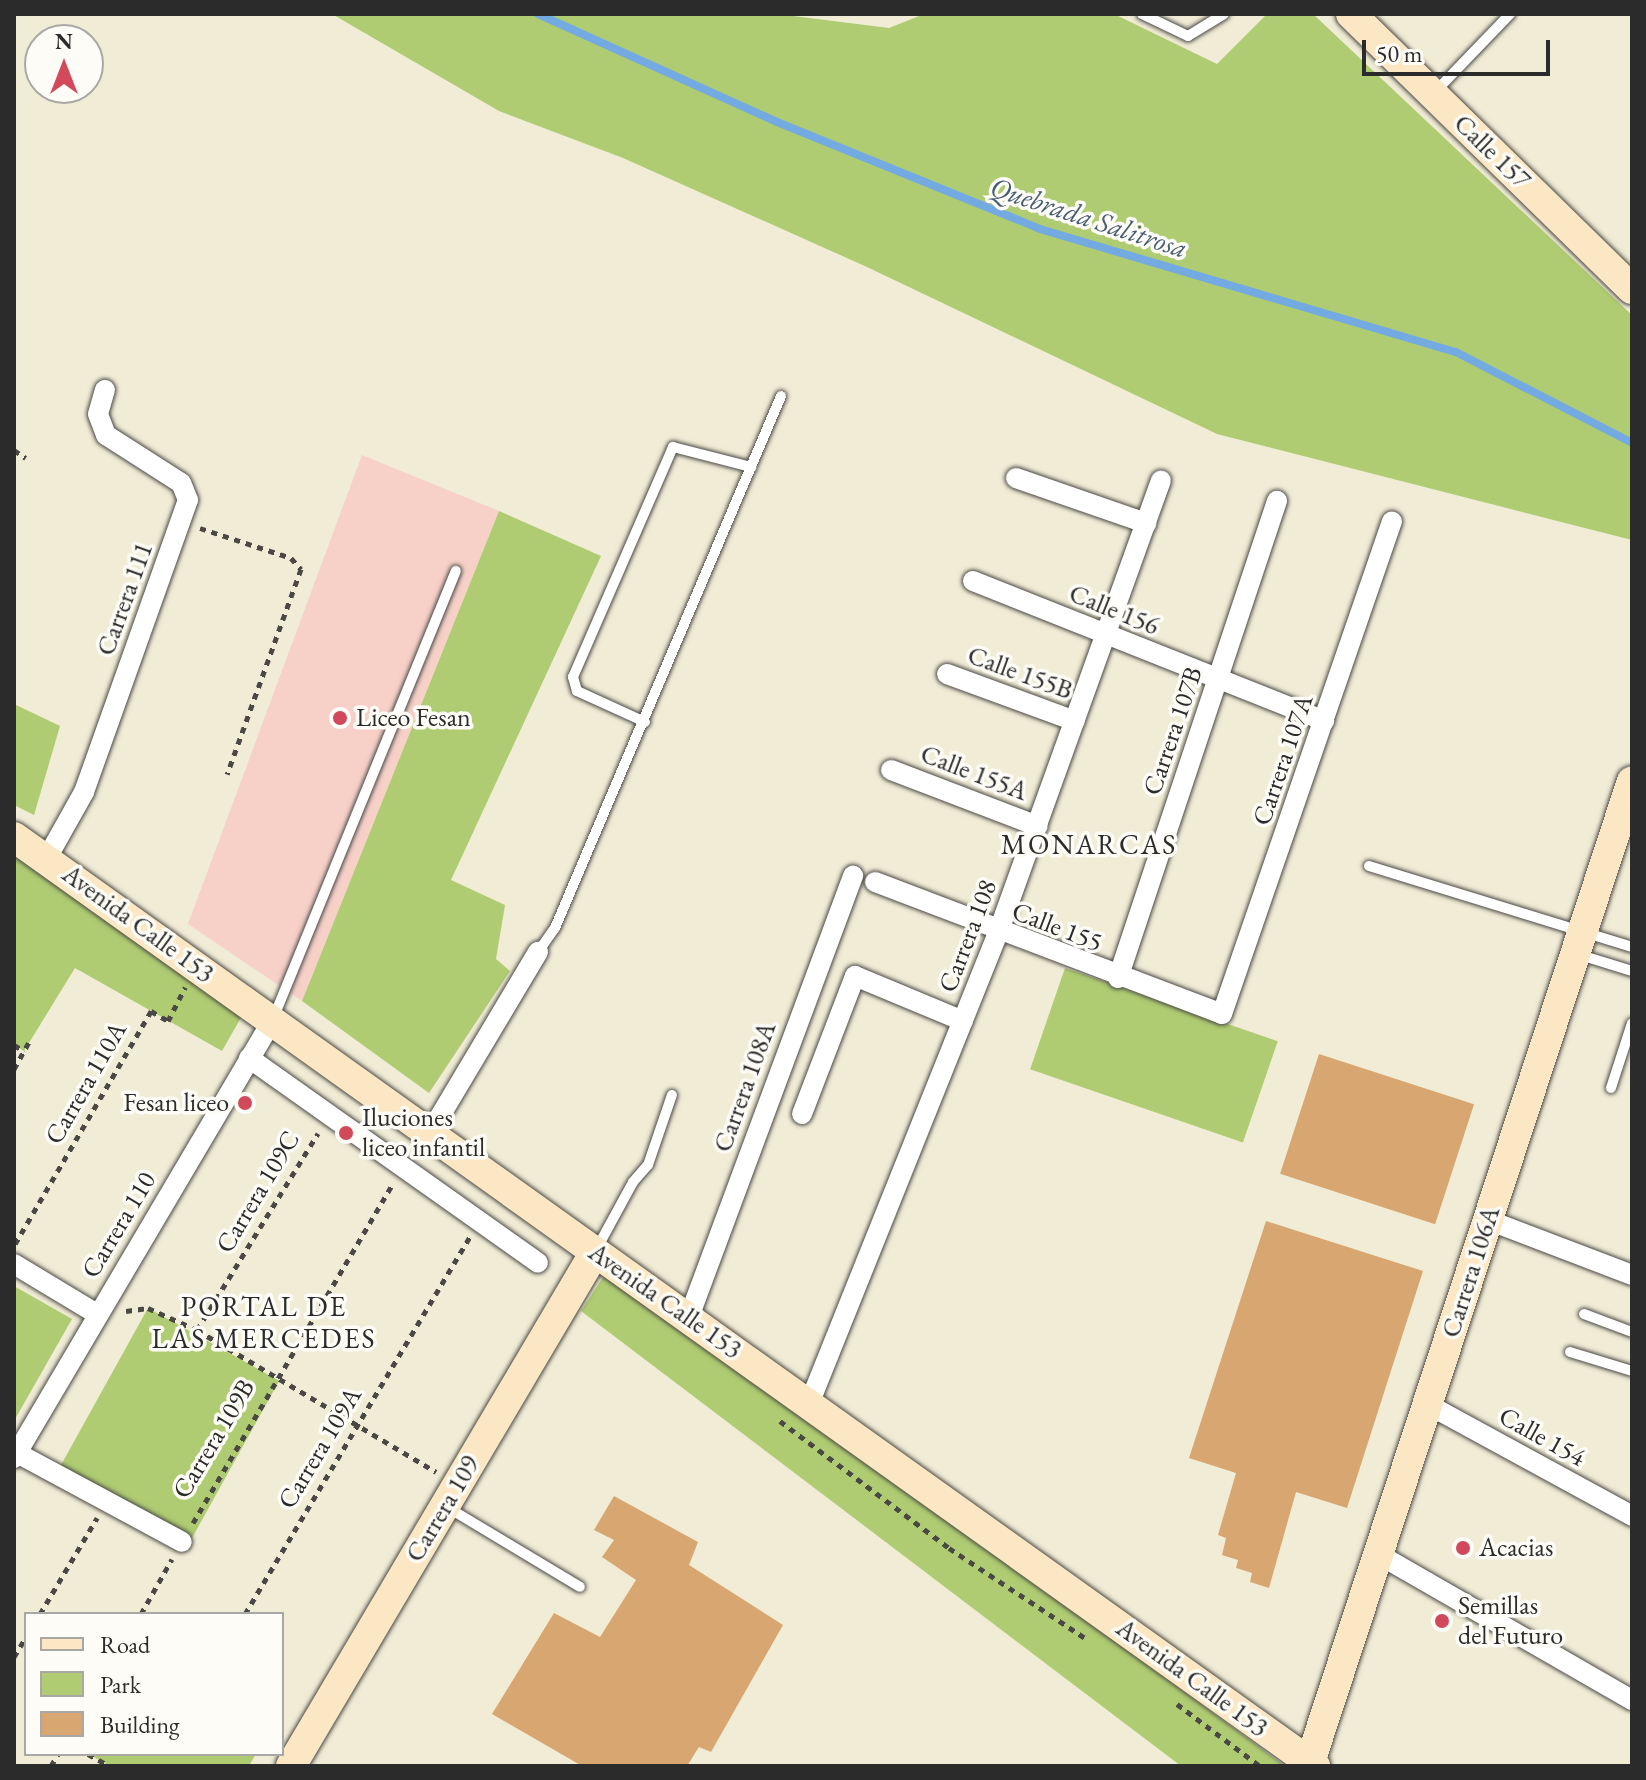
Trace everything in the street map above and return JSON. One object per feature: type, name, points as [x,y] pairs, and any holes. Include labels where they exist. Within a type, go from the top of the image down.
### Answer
[{"type":"street","name":"Calle 157","points":[[1351,14],[1632,289]]},
{"type":"street","name":"Carrera 111","points":[[47,858],[84,792],[188,500],[181,483],[106,435],[100,424],[105,390]]},
{"type":"street","points":[[1016,478],[1146,523]]},
{"type":"street","name":"Carrera 108","points":[[809,1404],[998,933],[1161,480]]},
{"type":"street","name":"Carrera 107B","points":[[1118,978],[1277,501]]},
{"type":"street","name":"Carrera 107A","points":[[1222,1014],[1392,521]]},
{"type":"street","name":"Calle 156","points":[[973,581],[1108,634],[1217,682],[1324,721]]},
{"type":"street","name":"Calle 155B","points":[[947,674],[1075,721]]},
{"type":"street","name":"Calle 155A","points":[[891,770],[1038,826]]},
{"type":"street","name":"Carrera 106A","points":[[1312,1764],[1632,781]]},
{"type":"street","name":"Avenida Calle 153","points":[[14,837],[1312,1764]]},
{"type":"street","name":"Carrera 108A","points":[[689,1317],[853,875]]},
{"type":"street","name":"Calle 155","points":[[875,882],[998,933],[1222,1014]]},
{"type":"street","points":[[430,1133],[538,952]]},
{"type":"street","points":[[802,1114],[855,976],[963,1021]]},
{"type":"street","name":"Carrera 110","points":[[15,1456],[272,1021]]},
{"type":"street","points":[[249,1058],[538,1263]]},
{"type":"street","points":[[1488,1220],[1632,1275]]},
{"type":"street","name":"Carrera 109","points":[[291,1766],[595,1252]]},
{"type":"street","points":[[14,1264],[97,1314]]},
{"type":"street","name":"Calle 154","points":[[1427,1404],[1632,1516]]},
{"type":"street","points":[[15,1456],[182,1542]]},
{"type":"street","points":[[1378,1554],[1632,1700]]},
{"type":"lane","points":[[1142,14],[1188,36],[1224,14]]},
{"type":"lane","points":[[1433,94],[1510,14]]},
{"type":"lane","points":[[538,952],[555,928],[781,396]]},
{"type":"lane","points":[[645,722],[577,691],[573,677],[669,451],[677,447],[751,467]]},
{"type":"lane","points":[[272,1021],[456,571]]},
{"type":"lane","points":[[1369,866],[1579,942],[1632,971]]},
{"type":"lane","points":[[1579,942],[1632,947]]},
{"type":"lane","points":[[1611,1088],[1632,1023]]},
{"type":"lane","points":[[595,1252],[633,1182],[648,1165],[672,1095]]},
{"type":"lane","points":[[1584,1314],[1632,1332]]},
{"type":"lane","points":[[1570,1352],[1632,1371]]},
{"type":"lane","points":[[451,1495],[580,1587]]},
{"type":"path","points":[[14,450],[26,458]]},
{"type":"path","points":[[180,521],[291,558],[301,569],[227,774]]},
{"type":"path","name":"Carrera 110A","points":[[14,1245],[151,1011],[168,1021],[196,966]]},
{"type":"path","points":[[14,1069],[31,1038]]},
{"type":"path","points":[[14,1045],[24,1051]]},
{"type":"path","name":"Carrera 109C","points":[[197,1330],[329,1115]]},
{"type":"path","name":"Carrera 109B","points":[[142,1612],[403,1166]]},
{"type":"path","name":"Carrera 109A","points":[[246,1612],[480,1221]]},
{"type":"path","points":[[97,1314],[148,1308],[197,1330],[357,1425],[451,1495]]},
{"type":"path","points":[[772,1415],[949,1548],[1101,1650]]},
{"type":"path","points":[[41,1612],[105,1503]]},
{"type":"path","points":[[1163,1694],[1260,1766]]},
{"type":"path","points":[[92,1756],[110,1766]]},
{"type":"shaded area","name":"Liceo Fesan","points":[[362,455],[499,511],[302,1001],[188,924]]},
{"type":"green space","points":[[332,14],[777,14],[889,28],[924,14],[1114,14],[1217,64],[1267,14],[1313,14],[1632,315],[1632,540],[1217,434],[867,267],[623,158],[499,111]]},
{"type":"green space","points":[[499,511],[601,556],[451,880],[505,905],[496,959],[510,971],[429,1093],[302,1001]]},
{"type":"green space","points":[[14,704],[60,726],[34,815],[14,805]]},
{"type":"green space","points":[[14,855],[243,1014],[222,1051],[75,968],[24,1051],[14,1045]]},
{"type":"green space","points":[[1065,968],[1278,1041],[1243,1142],[1030,1069]]},
{"type":"green space","points":[[609,1268],[1285,1766],[1181,1766],[581,1311]]},
{"type":"green space","points":[[14,1286],[72,1319],[14,1421]]},
{"type":"green space","points":[[148,1308],[279,1381],[187,1547],[56,1474]]},
{"type":"green space","points":[[92,1756],[255,1756],[249,1766],[110,1766]]},
{"type":"building","points":[[1319,1054],[1474,1104],[1435,1224],[1280,1174]]},
{"type":"building","points":[[1266,1221],[1423,1271],[1347,1508],[1296,1492],[1269,1588],[1250,1582],[1252,1573],[1236,1568],[1238,1560],[1222,1555],[1226,1538],[1218,1535],[1236,1473],[1189,1458]]},
{"type":"building","points":[[614,1496],[698,1542],[689,1565],[783,1625],[711,1752],[699,1747],[687,1766],[582,1766],[492,1714],[554,1613],[600,1637],[636,1580],[602,1557],[614,1540],[594,1530]]},
{"type":"waterway","name":"Quebrada Salitrosa","points":[[538,14],[777,122],[1040,229],[1456,352],[1632,443]]},
{"type":"place","name":"Liceo Fesan","points":[[340,718]]},
{"type":"place","name":"Fesan liceo","points":[[245,1103]]},
{"type":"place","name":"Iluciones liceo infantil","points":[[346,1133]]},
{"type":"place","name":"Acacias","points":[[1463,1548]]},
{"type":"place","name":"Semillas del Futuro","points":[[1442,1621]]},
{"type":"district","name":"MONARCAS","points":[[1089,844]]},
{"type":"district","name":"PORTAL DE LAS MERCEDES","points":[[264,1322]]}]
